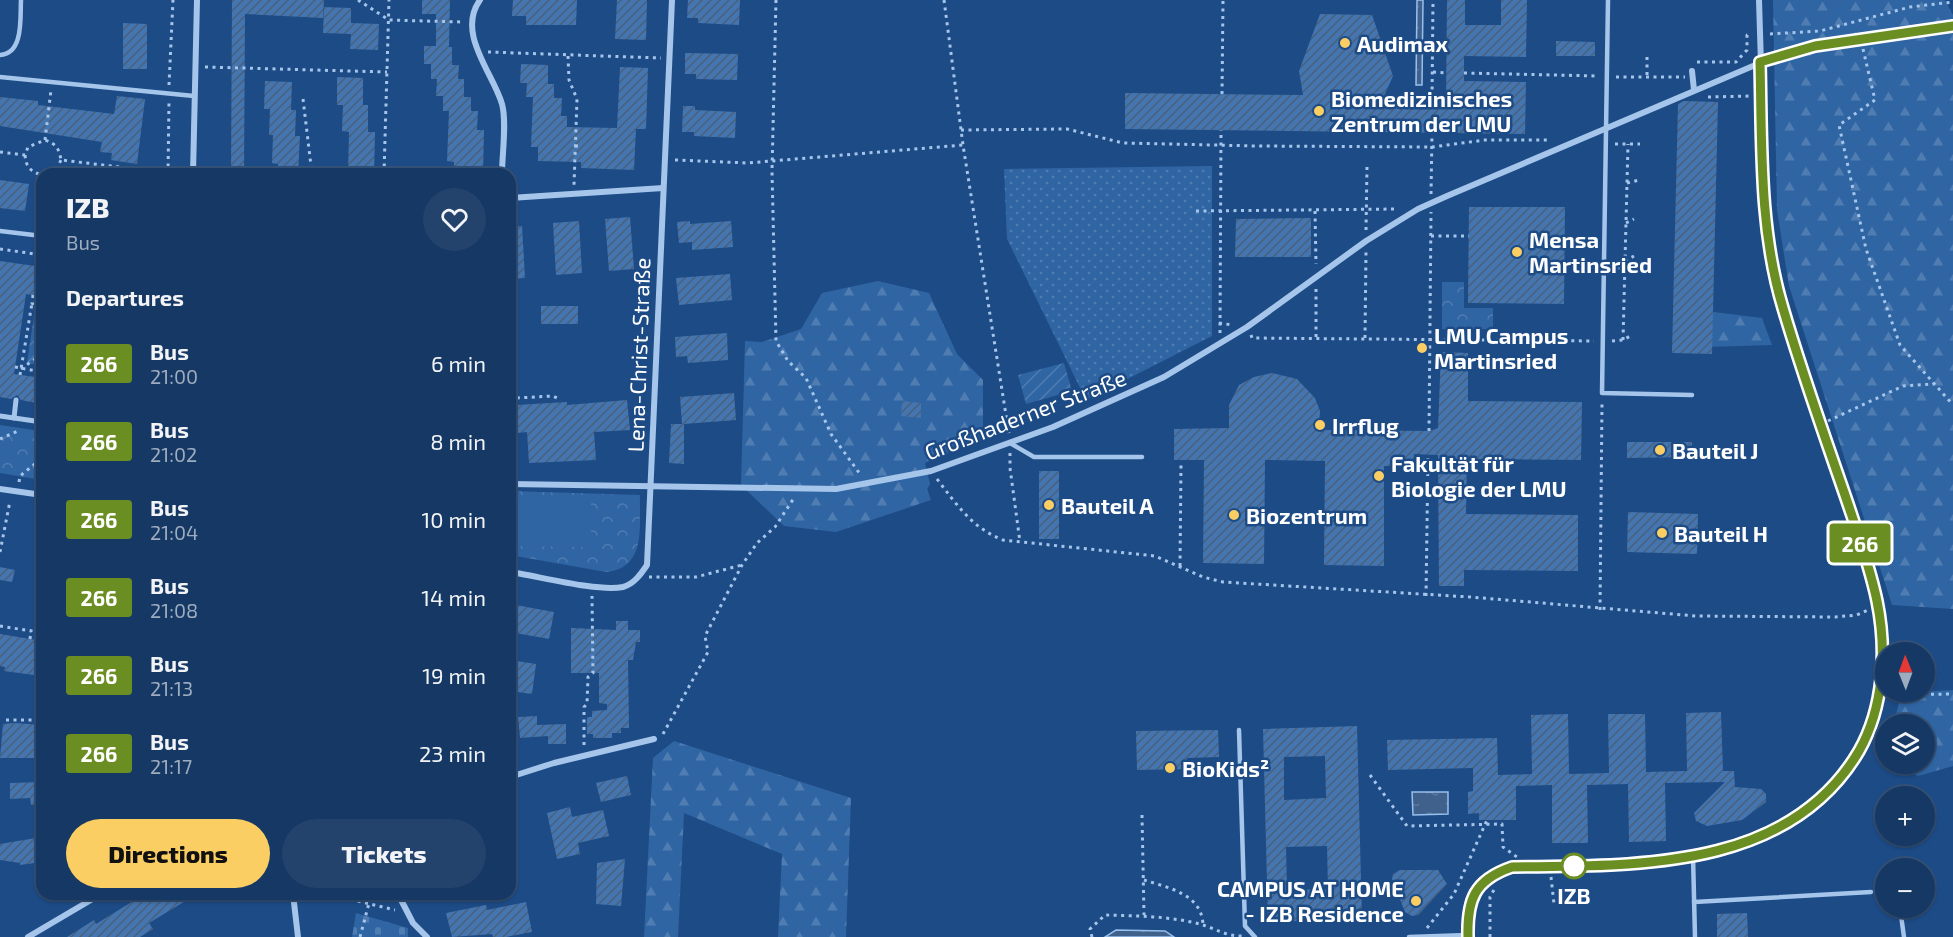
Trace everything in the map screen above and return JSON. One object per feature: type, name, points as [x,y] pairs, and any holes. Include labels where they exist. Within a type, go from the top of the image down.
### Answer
[{"type":"street","points":[[193,168],[196,0]]},
{"type":"street","points":[[480,0],[476,6],[473,22],[477,51],[502,105],[502,168]]},
{"type":"street","name":"Lena-Christ-Straße","points":[[638,578],[647,565],[672,0]]},
{"type":"street","points":[[1759,0],[1766,226],[1771,259],[1782,307],[1878,607],[1880,642]]},
{"type":"street","name":"Großhaderner Straße","points":[[516,484],[651,488],[836,489],[931,471],[1095,409],[1164,377],[1247,327],[1366,241],[1431,203],[1760,62],[1815,46],[1953,26]]},
{"type":"street","points":[[1692,74],[1692,90]]},
{"type":"street","points":[[516,197],[663,188]]},
{"type":"street","points":[[14,418],[16,400]]},
{"type":"street","points":[[0,416],[36,422]]},
{"type":"street","points":[[22,429],[23,420]]},
{"type":"street","points":[[0,489],[36,494]]},
{"type":"street","points":[[516,573],[592,586],[624,586],[638,578]]},
{"type":"street","points":[[1468,936],[1471,901],[1478,888],[1499,872],[1512,867],[1639,864],[1693,856],[1739,845],[1775,831],[1826,794],[1844,774],[1868,735],[1877,702]]},
{"type":"street","points":[[516,775],[654,739]]},
{"type":"street","points":[[28,937],[91,900]]},
{"type":"street","points":[[294,900],[298,937]]},
{"type":"street","points":[[401,900],[414,923],[427,937]]},
{"type":"lane","points":[[0,55],[12,51],[17,44],[21,0]]},
{"type":"lane","points":[[1608,0],[1604,130],[1602,393],[1692,395]]},
{"type":"lane","points":[[0,77],[194,96]]},
{"type":"lane","points":[[0,231],[36,235]]},
{"type":"lane","points":[[1010,443],[1034,457],[1142,457]]},
{"type":"lane","points":[[1239,730],[1245,926],[1253,936]]},
{"type":"lane","points":[[1693,856],[1695,937]]},
{"type":"lane","points":[[1694,902],[1871,892]]},
{"type":"lane","points":[[1901,918],[1904,937]]},
{"type":"lane","points":[[1409,937],[1468,936]]},
{"type":"path","points":[[358,0],[389,20],[473,22]]},
{"type":"path","points":[[384,168],[389,0]]},
{"type":"path","points":[[776,0],[772,171],[776,341],[788,361],[806,378],[820,414],[841,449],[870,483]]},
{"type":"path","points":[[944,0],[963,145],[1010,443],[1010,468],[1020,542]]},
{"type":"path","points":[[1222,94],[1223,0]]},
{"type":"path","points":[[1432,97],[1433,0]]},
{"type":"path","points":[[1693,62],[1736,62],[1747,50],[1747,35],[1820,31],[1910,7],[1953,2]]},
{"type":"path","points":[[1861,38],[1875,100],[1839,125],[1866,249],[1899,345],[1953,405]]},
{"type":"path","points":[[477,51],[670,59]]},
{"type":"path","points":[[568,56],[569,80],[577,99],[573,192]]},
{"type":"path","points":[[1647,57],[1647,77]]},
{"type":"path","points":[[195,66],[387,72]]},
{"type":"path","points":[[1433,72],[1447,73]]},
{"type":"path","points":[[1464,73],[1647,77],[1692,74]]},
{"type":"path","points":[[1692,90],[1706,97],[1761,96]]},
{"type":"path","points":[[303,99],[311,168]]},
{"type":"path","points":[[45,140],[50,102]]},
{"type":"path","points":[[961,130],[1067,129],[1123,143],[1221,146],[1432,147],[1485,140],[1556,140]]},
{"type":"path","points":[[1219,323],[1221,130]]},
{"type":"path","points":[[1429,431],[1432,133]]},
{"type":"path","points":[[36,173],[26,164],[25,155],[28,147],[45,140],[54,143],[59,150],[61,160],[57,168]]},
{"type":"path","points":[[1604,144],[1640,144]]},
{"type":"path","points":[[1623,340],[1628,144]]},
{"type":"path","points":[[664,160],[774,161],[963,145]]},
{"type":"path","points":[[575,146],[582,146]]},
{"type":"path","points":[[0,152],[25,155]]},
{"type":"path","points":[[61,160],[118,168]]},
{"type":"path","points":[[1627,183],[1639,180]]},
{"type":"path","points":[[1196,211],[1418,209]]},
{"type":"path","points":[[1626,223],[1634,219]]},
{"type":"path","points":[[1431,236],[1469,236]]},
{"type":"path","points":[[0,249],[36,254]]},
{"type":"path","points":[[1625,261],[1634,256]]},
{"type":"path","points":[[21,375],[33,296]]},
{"type":"path","points":[[32,303],[36,303]]},
{"type":"path","points":[[32,303],[36,308]]},
{"type":"path","points":[[1247,327],[1252,338],[1602,341],[1623,340],[1632,335]]},
{"type":"path","points":[[21,369],[36,358]]},
{"type":"path","points":[[15,367],[36,371]]},
{"type":"path","points":[[1821,425],[1903,386],[1934,384]]},
{"type":"path","points":[[1600,610],[1602,393]]},
{"type":"path","points":[[516,398],[553,396],[557,398]]},
{"type":"path","points":[[0,440],[22,429]]},
{"type":"path","points":[[1426,596],[1428,454]]},
{"type":"path","points":[[0,552],[14,491],[20,476],[36,462]]},
{"type":"path","points":[[1180,566],[1181,464]]},
{"type":"path","points":[[931,471],[966,517],[984,532],[1003,540],[1155,556],[1203,577],[1223,582],[1696,616],[1835,617],[1857,615],[1878,607]]},
{"type":"path","points":[[654,739],[662,736],[675,716],[708,652],[705,636],[742,565],[757,543],[775,527],[801,490]]},
{"type":"path","points":[[638,578],[696,577],[742,565]]},
{"type":"path","points":[[583,756],[584,707],[587,704],[588,677],[593,673],[592,586]]},
{"type":"path","points":[[3,635],[2,627],[31,629],[30,639]]},
{"type":"path","points":[[1935,694],[1953,694]]},
{"type":"path","points":[[6,720],[36,720]]},
{"type":"path","points":[[1370,775],[1407,826],[1487,822],[1502,824],[1503,847],[1518,857]]},
{"type":"path","points":[[1142,815],[1144,916]]},
{"type":"path","points":[[1419,937],[1454,894],[1487,822]]},
{"type":"path","points":[[1542,878],[1551,877],[1554,882],[1554,904]]},
{"type":"path","points":[[1143,880],[1171,888],[1192,900],[1202,912],[1203,925]]},
{"type":"path","points":[[1490,937],[1490,897],[1497,886]]},
{"type":"path","points":[[352,900],[398,910]]},
{"type":"path","points":[[360,937],[369,903]]},
{"type":"path","points":[[1092,937],[1090,929],[1105,915],[1144,916],[1203,925],[1218,932],[1239,936],[1253,936]]},
{"type":"green space","points":[[1773,0],[1945,0],[1953,15],[1953,609],[1892,605],[1789,286],[1777,210]]},
{"type":"green space","points":[[1212,166],[1212,336],[1086,400],[1007,239],[1004,169]]},
{"type":"green space","points":[[878,281],[929,293],[957,354],[983,380],[983,437],[925,463],[930,484],[927,489],[931,500],[836,532],[784,526],[741,485],[745,341],[762,342],[801,329],[822,293]]},
{"type":"green space","points":[[1442,282],[1464,282],[1464,308],[1493,308],[1493,329],[1442,329]]},
{"type":"green space","points":[[35,309],[36,365],[27,363]]},
{"type":"green space","points":[[1706,311],[1762,318],[1772,345],[1706,347]]},
{"type":"green space","points":[[1064,363],[1072,391],[1026,404],[1018,375]]},
{"type":"green space","points":[[0,425],[34,430],[36,479],[0,473]]},
{"type":"green space","points":[[516,491],[640,495],[640,532],[635,554],[619,569],[606,572],[516,556]]},
{"type":"green space","points":[[516,501],[591,502],[591,547],[516,546]]},
{"type":"green space","points":[[1953,690],[1953,766],[1935,771],[1935,714],[1896,714],[1899,702],[1935,702],[1935,691]]},
{"type":"green space","points":[[674,741],[851,798],[846,937],[778,937],[782,854],[684,813],[678,937],[644,937],[653,758]]},
{"type":"green space","points":[[356,913],[408,928],[408,937],[352,937]]},
{"type":"water","points":[[1417,0],[1423,0],[1422,85],[1416,85]]},
{"type":"water","points":[[1412,792],[1448,792],[1448,814],[1413,815]]},
{"type":"water","points":[[1116,930],[1165,931],[1174,937],[1105,937]]},
{"type":"building","points":[[232,0],[324,0],[323,18],[245,14],[244,168],[231,168]]},
{"type":"building","points":[[422,0],[450,0],[449,47],[452,47],[452,65],[459,65],[458,79],[464,79],[464,97],[471,97],[471,111],[478,111],[477,130],[484,130],[483,168],[454,168],[454,162],[447,161],[449,111],[443,111],[443,96],[436,96],[437,79],[431,79],[431,64],[424,64],[424,46],[436,46],[436,14],[422,14]]},
{"type":"building","points":[[513,0],[577,0],[576,25],[526,25],[526,16],[512,16]]},
{"type":"building","points":[[617,0],[647,0],[646,40],[615,39]]},
{"type":"building","points":[[688,0],[740,0],[739,25],[698,23],[698,18],[687,18]]},
{"type":"building","points":[[1447,0],[1465,0],[1465,25],[1501,25],[1501,0],[1527,0],[1526,57],[1464,56],[1464,81],[1526,82],[1525,134],[1125,129],[1125,93],[1303,95],[1299,71],[1320,14],[1372,15],[1393,76],[1384,96],[1446,97]]},
{"type":"building","points":[[324,7],[351,8],[351,23],[379,24],[378,50],[350,49],[351,34],[323,33]]},
{"type":"building","points":[[123,23],[147,24],[147,69],[123,69]]},
{"type":"building","points":[[1556,41],[1595,42],[1595,56],[1556,56]]},
{"type":"building","points":[[685,53],[738,54],[737,80],[696,79],[696,74],[685,74]]},
{"type":"building","points":[[521,64],[548,65],[548,84],[554,84],[554,98],[562,98],[561,116],[567,116],[567,127],[617,128],[620,67],[648,68],[646,129],[636,129],[634,170],[581,168],[581,162],[538,161],[538,147],[531,147],[533,97],[526,97],[527,83],[520,83]]},
{"type":"building","points":[[337,77],[363,78],[363,105],[368,105],[368,132],[375,132],[374,168],[348,168],[349,132],[342,131],[343,105],[337,105]]},
{"type":"building","points":[[265,81],[292,82],[291,110],[296,110],[295,136],[300,136],[298,168],[278,168],[278,164],[272,163],[273,135],[269,135],[270,109],[264,109]]},
{"type":"building","points":[[117,96],[145,99],[137,164],[111,160],[112,153],[100,152],[102,142],[0,126],[0,97],[38,101],[38,105],[114,114]]},
{"type":"building","points":[[1684,101],[1718,102],[1712,354],[1672,353],[1678,104]]},
{"type":"building","points":[[683,106],[695,106],[695,110],[736,112],[735,138],[694,136],[694,132],[682,132]]},
{"type":"building","points":[[0,180],[29,184],[25,211],[0,208]]},
{"type":"building","name":"Mensa Martinsried","points":[[1469,207],[1565,207],[1564,304],[1468,303]]},
{"type":"building","points":[[630,217],[634,269],[609,271],[605,219]]},
{"type":"building","points":[[1311,218],[1311,257],[1235,257],[1236,219]]},
{"type":"building","points":[[579,221],[582,273],[556,275],[553,223]]},
{"type":"building","points":[[690,221],[690,224],[731,221],[733,247],[692,250],[692,242],[679,243],[677,222]]},
{"type":"building","points":[[516,226],[522,226],[525,278],[516,279]]},
{"type":"building","points":[[0,261],[36,266],[36,296],[26,294],[14,374],[36,377],[36,403],[21,400],[17,395],[11,399],[0,397]]},
{"type":"building","points":[[730,274],[732,300],[679,305],[676,278]]},
{"type":"building","points":[[541,306],[578,306],[578,324],[541,324]]},
{"type":"building","points":[[727,333],[728,360],[688,363],[687,356],[676,357],[675,337]]},
{"type":"building","points":[[1441,352],[1468,353],[1468,401],[1582,402],[1581,460],[1467,459],[1466,514],[1578,515],[1578,571],[1464,570],[1464,586],[1439,586],[1438,455],[1414,454],[1413,466],[1384,466],[1384,566],[1324,565],[1325,461],[1265,460],[1264,564],[1203,563],[1204,460],[1174,460],[1174,429],[1229,428],[1229,405],[1239,385],[1254,377],[1272,373],[1297,379],[1315,398],[1320,411],[1319,430],[1429,431],[1438,428]]},
{"type":"building","points":[[734,393],[736,420],[684,424],[684,464],[669,463],[671,424],[682,424],[680,397]]},
{"type":"building","points":[[627,400],[630,430],[594,432],[596,460],[529,463],[527,432],[517,433],[516,405],[567,402],[567,405]]},
{"type":"building","points":[[902,401],[921,403],[921,418],[901,416]]},
{"type":"building","name":"Bauteil J","points":[[1627,442],[1692,442],[1692,457],[1627,458]]},
{"type":"building","name":"Bauteil A","points":[[1039,471],[1059,471],[1059,539],[1039,539]]},
{"type":"building","name":"Bauteil H","points":[[1628,512],[1698,514],[1697,554],[1627,552]]},
{"type":"building","points":[[0,567],[15,570],[12,582],[0,580]]},
{"type":"building","points":[[516,605],[554,612],[549,639],[516,633]]},
{"type":"building","points":[[616,621],[628,621],[628,630],[640,630],[640,642],[636,642],[633,660],[628,660],[629,728],[621,728],[621,733],[612,733],[612,738],[593,738],[593,734],[587,734],[587,717],[592,717],[592,711],[607,710],[607,704],[599,703],[599,673],[571,673],[571,628],[616,630]]},
{"type":"building","points":[[0,634],[36,640],[36,675],[4,671],[5,667],[0,666]]},
{"type":"building","points":[[516,661],[536,664],[532,694],[516,692]]},
{"type":"building","points":[[1721,712],[1723,771],[1734,771],[1735,787],[1761,789],[1766,794],[1766,802],[1742,820],[1707,826],[1696,821],[1694,813],[1725,782],[1665,783],[1666,841],[1629,842],[1628,784],[1587,785],[1588,843],[1552,843],[1552,785],[1516,786],[1516,820],[1479,820],[1479,813],[1468,814],[1468,792],[1473,791],[1473,768],[1388,770],[1387,740],[1497,738],[1498,775],[1532,774],[1531,715],[1568,714],[1569,774],[1609,773],[1608,714],[1645,714],[1646,772],[1687,771],[1686,713]]},
{"type":"building","points":[[537,716],[537,725],[566,724],[566,744],[548,744],[548,736],[520,738],[518,717]]},
{"type":"building","points":[[3,724],[36,725],[36,758],[0,758]]},
{"type":"building","points":[[1357,726],[1362,919],[1268,922],[1263,729]],"holes":[[[1325,756],[1326,798],[1284,800],[1284,757]],[[1327,846],[1328,889],[1287,890],[1286,847]]]},
{"type":"building","points":[[1218,730],[1219,757],[1187,758],[1188,769],[1137,770],[1136,731]]},
{"type":"building","points":[[627,776],[631,795],[601,802],[596,783]]},
{"type":"building","points":[[36,782],[36,805],[31,805],[30,798],[10,799],[10,783]]},
{"type":"building","points":[[570,807],[572,817],[603,810],[609,836],[578,843],[580,854],[557,859],[547,813]]},
{"type":"building","points":[[36,838],[36,863],[20,865],[20,863],[0,860],[0,844]]},
{"type":"building","points":[[625,859],[621,906],[596,904],[597,863]]},
{"type":"building","name":"CAMPUS AT HOME - IZB Residence","points":[[1400,870],[1438,870],[1447,884],[1418,915],[1412,916],[1405,912],[1392,879],[1393,874]]},
{"type":"building","points":[[135,900],[137,902],[140,900],[187,900],[149,923],[153,929],[140,937],[67,937],[94,920],[96,924]]},
{"type":"building","points":[[526,902],[532,932],[506,937],[493,937],[492,934],[452,937],[446,913],[486,905],[487,910]]},
{"type":"building","points":[[1747,913],[1748,937],[1717,937],[1717,914]]},
{"type":"bus line","name":"266","points":[[1468,937],[1467,914],[1471,901],[1487,878],[1512,867],[1639,864],[1693,856],[1739,845],[1775,831],[1826,794],[1844,774],[1868,735],[1879,696],[1882,668],[1877,600],[1782,307],[1771,259],[1766,226],[1760,62],[1815,46],[1953,26]]},
{"type":"place","name":"Audimax","points":[[1345,43]]},
{"type":"place","name":"Biomedizinisches Zentrum der LMU","points":[[1319,111]]},
{"type":"place","name":"Mensa Martinsried","points":[[1517,252]]},
{"type":"place","name":"LMU Campus Martinsried","points":[[1422,348]]},
{"type":"place","name":"Irrflug","points":[[1320,425]]},
{"type":"place","name":"Bauteil J","points":[[1660,450]]},
{"type":"place","name":"Fakultät für Biologie der LMU","points":[[1379,476]]},
{"type":"place","name":"Bauteil A","points":[[1049,505]]},
{"type":"place","name":"Biozentrum","points":[[1234,515]]},
{"type":"place","name":"Bauteil H","points":[[1662,533]]},
{"type":"place","name":"BioKids²","points":[[1170,768]]},
{"type":"place","name":"IZB","points":[[1574,866]]},
{"type":"place","name":"CAMPUS AT HOME - IZB Residence","points":[[1416,901]]}]
